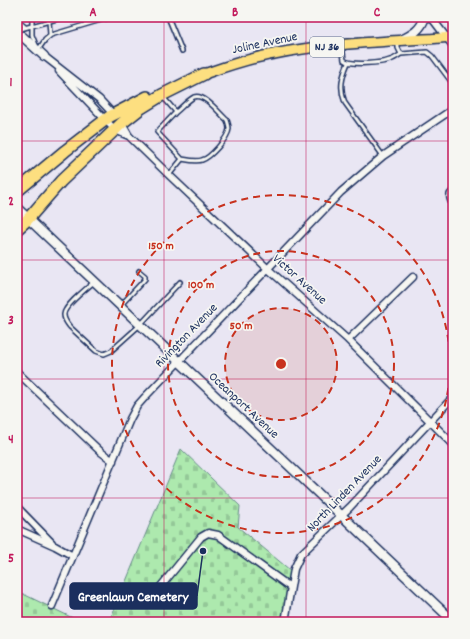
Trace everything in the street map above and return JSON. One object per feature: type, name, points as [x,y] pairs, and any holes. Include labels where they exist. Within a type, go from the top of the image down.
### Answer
[{"type":"highway","name":"NJ 36","points":[[17,229],[28,219],[61,181],[118,127],[141,108],[162,95],[204,74]]},
{"type":"highway","name":"NJ 36","points":[[17,191],[109,117],[162,90],[204,74]]},
{"type":"main road","name":"Joline Avenue","points":[[204,74],[240,62],[274,54],[342,45],[450,37]]},
{"type":"street","points":[[399,40],[416,32],[425,17]]},
{"type":"street","points":[[431,17],[450,37],[453,46]]},
{"type":"street","name":"Victor Avenue","points":[[18,34],[99,99],[109,117],[129,136]]},
{"type":"street","name":"Victor Avenue","points":[[41,53],[267,268],[348,340],[453,444]]},
{"type":"street","name":"Rivington Avenue","points":[[52,606],[130,419],[137,406],[267,268],[354,180],[383,156],[453,109]]},
{"type":"street","name":"Oceanport Avenue","points":[[17,208],[453,622]]},
{"type":"street","points":[[348,340],[414,277]]},
{"type":"street","points":[[17,372],[101,452],[113,461]]},
{"type":"street","name":"North Linden Avenue","points":[[285,622],[294,568],[301,554],[341,515],[453,397]]},
{"type":"street","points":[[17,507],[55,546]]},
{"type":"street","points":[[17,529],[73,556]]},
{"type":"street","points":[[157,591],[201,536],[208,534],[218,535],[290,587]]},
{"type":"lane","points":[[32,17],[32,35],[41,53]]},
{"type":"lane","points":[[18,34],[25,28],[64,17]]},
{"type":"lane","points":[[41,53],[45,40],[50,35],[110,17]]},
{"type":"lane","points":[[168,17],[182,50]]},
{"type":"lane","points":[[17,20],[25,28]]},
{"type":"lane","points":[[49,21],[50,35]]},
{"type":"lane","points":[[399,40],[398,48],[401,54]]},
{"type":"lane","points":[[342,45],[344,60],[348,63],[387,61],[401,54],[427,52],[432,56],[453,84]]},
{"type":"lane","points":[[348,63],[342,76],[342,95],[345,102],[383,156]]},
{"type":"lane","points":[[162,95],[176,112]]},
{"type":"lane","points":[[199,96],[204,98],[227,120],[229,130],[226,138],[211,155],[202,160],[182,160],[157,132],[192,98],[199,96]]},
{"type":"lane","points":[[169,175],[182,160]]},
{"type":"lane","points":[[453,190],[448,196],[453,208]]},
{"type":"lane","points":[[120,306],[145,280],[145,276],[139,271]]},
{"type":"lane","points":[[94,282],[68,307],[64,313],[64,318],[66,322],[86,342],[99,353],[104,354],[140,325],[180,282]]},
{"type":"green space","points":[[181,449],[240,506],[238,527],[296,575],[288,622],[109,622]]},
{"type":"green space","points":[[17,591],[81,622],[24,622]]},
{"type":"place","name":"Greenlawn Cemetery","points":[[203,551]]}]
